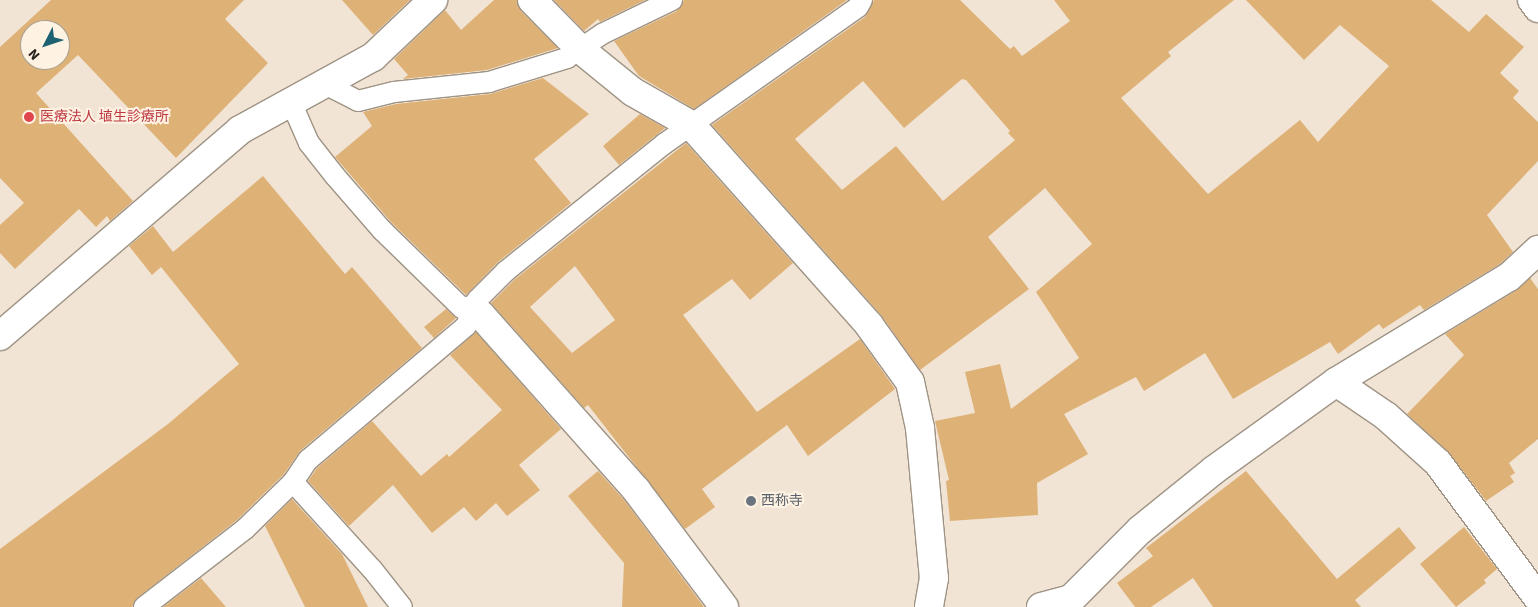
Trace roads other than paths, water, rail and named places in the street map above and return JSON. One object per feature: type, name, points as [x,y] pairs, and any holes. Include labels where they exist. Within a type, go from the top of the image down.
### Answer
[{"type":"street","points":[[0,336],[240,130],[374,57],[433,0]]},
{"type":"street","points":[[532,0],[580,49],[634,92],[691,126],[869,325],[910,382],[920,428],[934,578],[929,607]]},
{"type":"street","points":[[1532,0],[1538,8]]},
{"type":"street","points":[[1041,607],[1071,599],[1162,512],[1214,470],[1336,382],[1509,277],[1538,250]]},
{"type":"street","points":[[470,310],[481,314],[630,483],[724,607]]},
{"type":"street","points":[[1336,382],[1386,416],[1438,463],[1538,598]]},
{"type":"lane","points":[[325,84],[358,100],[394,92],[489,82],[548,66],[580,49],[602,34],[672,0]]},
{"type":"lane","points":[[144,607],[245,529],[293,482],[308,460],[466,326],[470,310],[477,300],[506,271],[691,126],[858,7],[862,0]]},
{"type":"lane","points":[[291,102],[309,143],[335,176],[382,230],[462,308],[470,310]]},
{"type":"lane","points":[[293,482],[372,569],[402,607]]},
{"type":"place","name":"医療法人 埴生診療所","points":[[29,117]]},
{"type":"place","name":"西称寺","points":[[751,501]]}]
